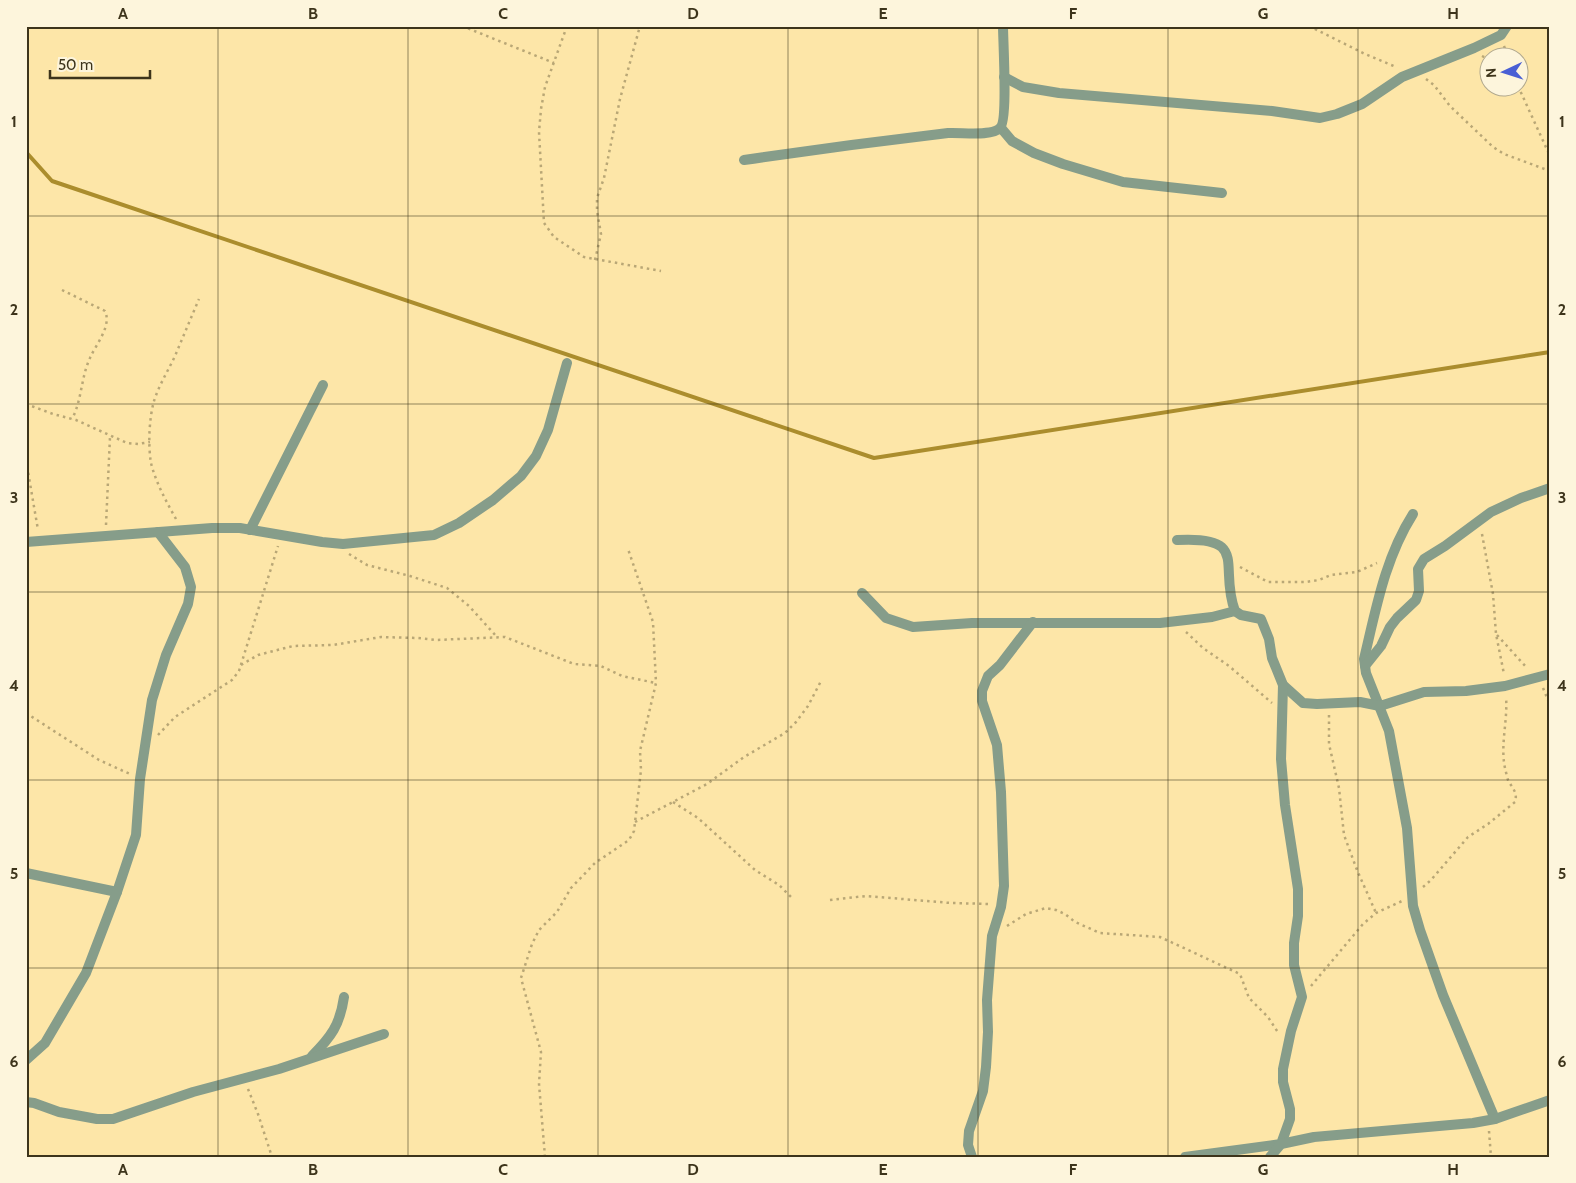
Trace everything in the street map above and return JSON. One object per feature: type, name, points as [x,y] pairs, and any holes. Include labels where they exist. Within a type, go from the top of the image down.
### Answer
[{"type":"street","points":[[744,160],[954,132],[988,133],[1001,128],[1003,124],[1004,77],[1003,26]]},
{"type":"street","points":[[1004,77],[1023,87],[1059,93],[1262,110],[1320,118],[1337,114],[1362,104],[1402,78],[1500,35],[1507,26]]},
{"type":"street","points":[[1001,128],[1012,142],[1034,153],[1123,182],[1222,193]]},
{"type":"street","points":[[26,542],[182,529],[230,528],[344,544],[434,535],[460,523],[493,500],[521,476],[536,456],[548,430],[567,363]]},
{"type":"street","points":[[250,530],[322,385]]},
{"type":"street","points":[[1365,666],[1381,646],[1397,618],[1416,600],[1419,591],[1418,569],[1424,559],[1491,512],[1521,498],[1550,488]]},
{"type":"street","points":[[1413,514],[1391,556],[1364,659],[1366,673],[1389,731],[1407,828],[1412,896],[1420,930],[1443,996],[1491,1120]]},
{"type":"street","points":[[26,1060],[45,1043],[86,973],[118,892],[136,835],[140,779],[152,700],[159,675],[188,604],[191,587],[185,567],[158,532]]},
{"type":"street","points":[[1177,540],[1206,540],[1218,543],[1225,549],[1228,560],[1232,603],[1235,611],[1261,619],[1264,624],[1272,658],[1283,685],[1281,759],[1284,796],[1298,889],[1294,965],[1302,997],[1291,1031],[1283,1069],[1283,1082],[1290,1109],[1290,1119],[1281,1144],[1270,1157]]},
{"type":"street","points":[[862,593],[886,618],[913,627],[972,623],[1114,624],[1176,622],[1212,618],[1235,611]]},
{"type":"street","points":[[972,1157],[968,1145],[970,1131],[983,1091],[986,1067],[987,990],[992,936],[1004,886],[997,745],[982,701],[982,691],[988,676],[1000,664],[1033,622]]},
{"type":"street","points":[[1283,685],[1303,703],[1360,702],[1380,706],[1424,692],[1466,691],[1505,686],[1550,674]]},
{"type":"street","points":[[26,873],[118,892]]},
{"type":"street","points":[[309,1059],[336,1029],[344,997]]},
{"type":"street","points":[[26,1102],[60,1112],[113,1119],[193,1092],[309,1059],[384,1034]]},
{"type":"street","points":[[1185,1157],[1281,1144],[1314,1137],[1416,1129],[1491,1120],[1550,1100]]},
{"type":"path","points":[[462,26],[554,63]]},
{"type":"path","points":[[567,26],[545,87],[539,132],[544,223],[554,237],[584,257],[661,271]]},
{"type":"path","points":[[595,260],[601,234],[597,212],[598,198],[604,178],[620,99],[640,26]]},
{"type":"path","points":[[1309,26],[1392,66],[1415,72],[1434,86],[1450,106],[1493,147],[1504,154],[1550,171]]},
{"type":"path","points":[[1523,98],[1550,156]]},
{"type":"path","points":[[62,290],[105,311],[107,315],[107,324],[84,372],[81,391],[72,419]]},
{"type":"path","points":[[182,529],[160,489],[151,462],[150,442],[154,403],[199,299]]},
{"type":"path","points":[[26,404],[72,419],[127,443],[150,442]]},
{"type":"path","points":[[105,536],[110,437]]},
{"type":"path","points":[[26,460],[40,541]]},
{"type":"path","points":[[1302,997],[1363,924],[1376,914],[1412,896],[1431,880],[1468,837],[1488,824],[1515,802],[1517,797],[1514,788],[1508,780],[1505,766],[1504,743],[1508,714],[1496,634],[1493,594],[1479,521]]},
{"type":"path","points":[[146,746],[176,717],[232,680],[239,671],[281,535]]},
{"type":"path","points":[[331,543],[366,564],[447,588],[469,606],[498,638]]},
{"type":"path","points":[[545,1157],[539,1084],[541,1052],[521,978],[532,944],[539,930],[557,912],[571,888],[595,863],[632,836],[641,770],[640,751],[656,683],[653,622],[628,549]]},
{"type":"path","points":[[1228,560],[1268,582],[1306,582],[1357,572],[1391,556]]},
{"type":"path","points":[[1176,622],[1203,648],[1229,666],[1256,691],[1283,711]]},
{"type":"path","points":[[1496,634],[1540,682],[1550,705]]},
{"type":"path","points":[[241,665],[258,655],[293,646],[333,645],[381,637],[436,640],[505,638],[515,640],[574,664],[601,666],[622,676],[656,683]]},
{"type":"path","points":[[635,822],[707,784],[744,757],[785,733],[808,706],[820,681]]},
{"type":"path","points":[[1328,703],[1329,744],[1339,788],[1344,835],[1356,870],[1376,914]]},
{"type":"path","points":[[26,713],[99,760],[140,779]]},
{"type":"path","points":[[673,802],[687,809],[756,870],[779,885],[791,897]]},
{"type":"path","points":[[830,900],[866,896],[951,903],[1001,904]]},
{"type":"path","points":[[992,936],[1026,914],[1046,908],[1065,914],[1075,922],[1100,933],[1160,937],[1240,974],[1249,998],[1268,1017],[1288,1048]]},
{"type":"path","points":[[244,1078],[272,1157]]},
{"type":"path","points":[[1491,1120],[1491,1157]]},
{"type":"waterway","points":[[26,152],[52,181],[874,458],[1550,352]]}]
